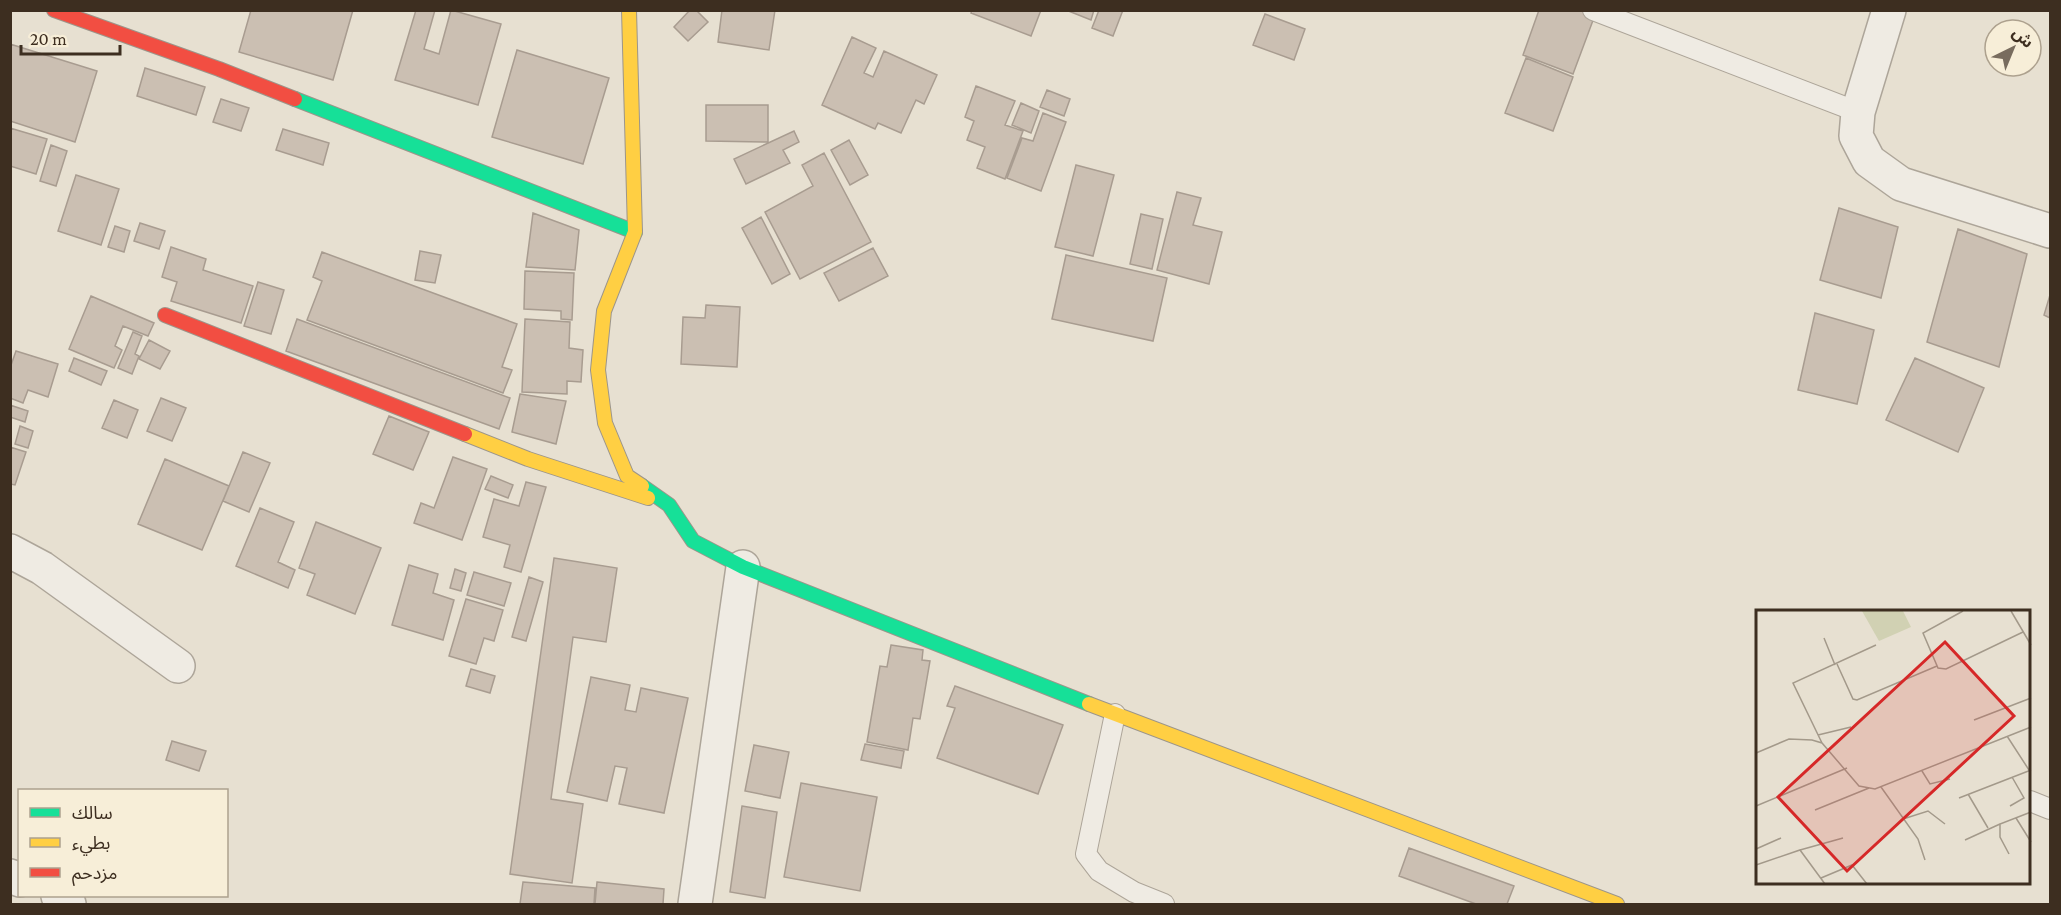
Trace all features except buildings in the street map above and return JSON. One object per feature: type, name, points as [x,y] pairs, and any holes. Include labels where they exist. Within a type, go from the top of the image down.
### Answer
[{"type":"street","points":[[54,10],[219,69],[635,232]]},
{"type":"street","points":[[629,10],[635,232],[604,311],[598,370],[605,423],[627,476],[669,505],[693,541],[743,567],[1115,714],[1617,904]]},
{"type":"street","points":[[1889,10],[1858,112],[1856,136],[1869,161],[1901,184],[2050,231]]},
{"type":"street","points":[[165,315],[528,459],[669,505]]},
{"type":"street","points":[[10,551],[42,568],[178,666]]},
{"type":"street","points":[[695,904],[743,567]]},
{"type":"lane","points":[[1593,10],[1858,112]]},
{"type":"lane","points":[[1115,714],[1086,854],[1100,871],[1134,891],[1164,904]]},
{"type":"lane","points":[[2031,801],[2050,809]]},
{"type":"traffic: fast","points":[[295,99],[635,232]]},
{"type":"traffic: fast","points":[[642,486],[669,505],[693,541],[743,567],[1089,704]]},
{"type":"traffic: slow","points":[[629,10],[635,232],[604,311],[598,370],[605,423],[627,476],[642,486]]},
{"type":"traffic: slow","points":[[465,434],[528,459],[648,498]]},
{"type":"traffic: slow","points":[[1089,704],[1617,904]]},
{"type":"traffic: jam","points":[[54,10],[219,69],[295,99]]},
{"type":"traffic: jam","points":[[165,315],[465,434]]}]
